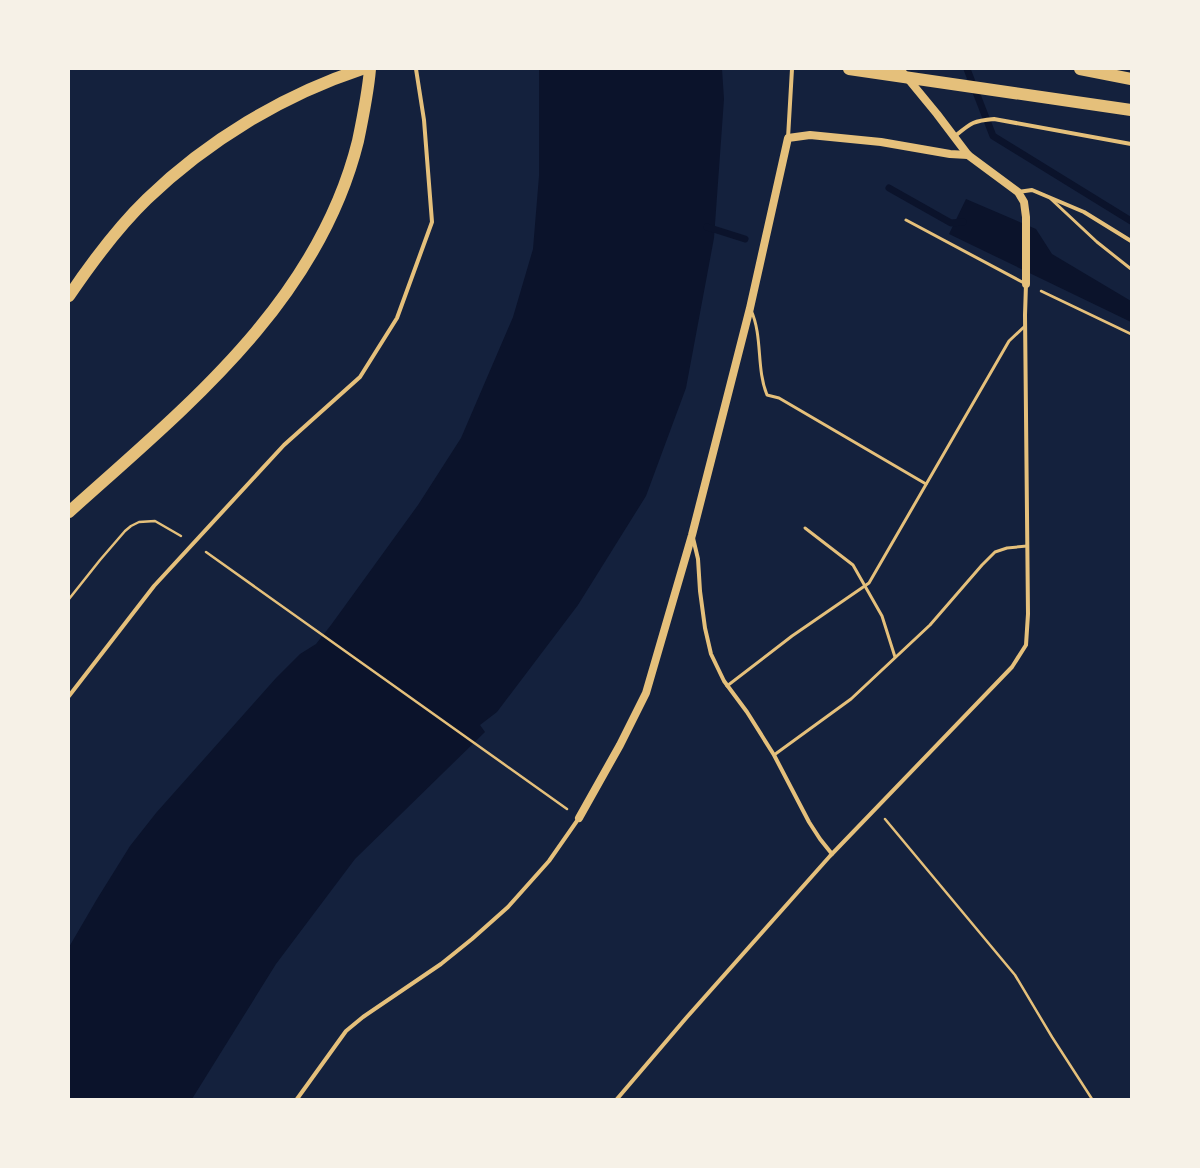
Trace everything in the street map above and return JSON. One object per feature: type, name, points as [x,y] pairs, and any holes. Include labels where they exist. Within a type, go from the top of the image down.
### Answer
[{"type":"highway","points":[[69,296],[113,236],[146,199],[209,147],[283,102],[320,85],[362,69]]},
{"type":"highway","points":[[69,512],[200,393],[232,360],[262,325],[288,291],[313,252],[334,210],[352,164],[363,119],[370,69]]},
{"type":"highway","points":[[849,69],[1131,110]]},
{"type":"highway","points":[[1080,69],[1131,79]]},
{"type":"main road","points":[[900,69],[968,155],[1018,192],[1024,202],[1026,217],[1026,279]]},
{"type":"main road","points":[[579,818],[620,745],[646,693],[692,535],[750,308],[788,138],[810,135],[881,142],[950,154],[968,155]]},
{"type":"street","points":[[69,696],[154,586],[192,543],[284,445],[360,377],[397,318],[432,222],[424,120],[416,69]]},
{"type":"street","points":[[788,138],[792,69]]},
{"type":"street","points":[[954,137],[976,121],[994,118],[1131,144]]},
{"type":"street","points":[[1018,192],[1032,190],[1084,212],[1131,241]]},
{"type":"street","points":[[617,1099],[686,1017],[832,854],[1012,667],[1026,645],[1028,614],[1025,326],[1026,279]]},
{"type":"street","points":[[692,535],[698,559],[700,591],[705,628],[711,654],[727,686],[747,712],[774,755],[820,840],[832,854]]},
{"type":"street","points":[[297,1099],[346,1031],[363,1017],[441,964],[508,908],[549,861],[579,818]]},
{"type":"lane","points":[[1050,198],[1097,242],[1131,269]]},
{"type":"lane","points":[[906,220],[1026,279]]},
{"type":"lane","points":[[750,308],[756,321],[763,384],[767,395],[779,398],[926,484]]},
{"type":"lane","points":[[727,686],[792,636],[869,583],[1009,341],[1025,326]]},
{"type":"lane","points":[[805,528],[853,565],[882,616],[895,657]]},
{"type":"lane","points":[[774,755],[851,699],[930,625],[995,552],[1007,548],[1027,546]]},
{"type":"path","points":[[1026,279],[1131,334]]},
{"type":"path","points":[[69,599],[128,528],[139,522],[155,521],[174,531],[217,560],[570,811]]},
{"type":"path","points":[[876,808],[1015,975],[1052,1037],[1092,1099]]},
{"type":"water","points":[[539,69],[722,69],[724,99],[714,238],[686,388],[646,496],[578,605],[497,712],[480,725],[485,732],[355,859],[276,964],[192,1099],[69,1099],[69,947],[97,899],[130,846],[156,813],[276,678],[300,654],[316,644],[418,505],[461,438],[513,317],[533,249],[539,176]]},
{"type":"water","points":[[966,199],[1036,229],[1052,254],[1131,301],[1131,322],[949,234]]},
{"type":"waterway","points":[[967,69],[993,136],[1131,221]]},
{"type":"waterway","points":[[889,188],[951,223],[963,222]]},
{"type":"waterway","points":[[707,227],[745,239]]}]
